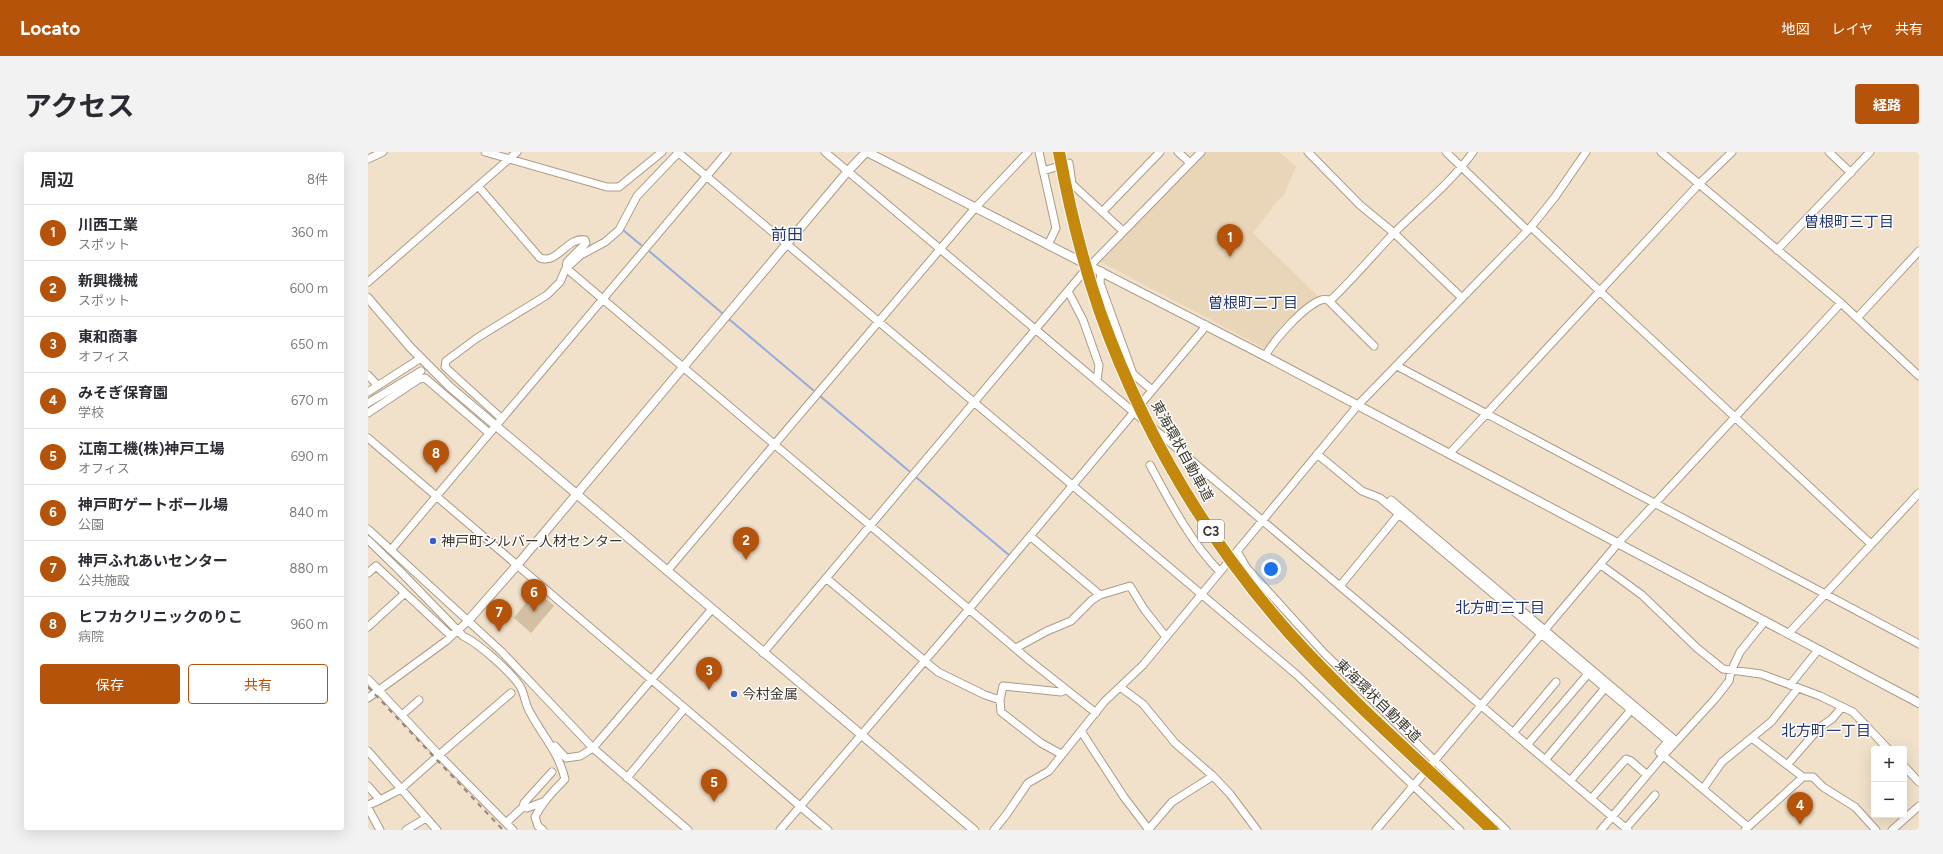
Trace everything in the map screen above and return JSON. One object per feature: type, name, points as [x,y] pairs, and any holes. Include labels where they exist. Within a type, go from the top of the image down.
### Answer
[{"type":"highway","name":"東海環状自動車道","points":[[1059,152],[1068,200],[1081,250],[1100,312],[1141,410],[1190,499],[1219,544],[1290,634],[1354,700],[1492,830]]},
{"type":"street","points":[[368,159],[383,152]]},
{"type":"street","points":[[485,152],[607,187],[620,187],[662,152]]},
{"type":"street","points":[[368,282],[517,152]]},
{"type":"street","points":[[566,268],[581,255],[605,242],[619,230],[637,196],[679,152],[878,322],[1297,675],[1460,830]]},
{"type":"street","points":[[391,550],[727,152]]},
{"type":"street","points":[[825,152],[1097,380],[1627,829],[1655,795]]},
{"type":"street","points":[[368,698],[458,631],[467,622],[518,564],[848,171],[867,152],[1206,325],[1619,542],[1919,703]]},
{"type":"street","points":[[667,571],[975,208],[1028,152]]},
{"type":"street","points":[[1039,152],[1056,228],[1048,245]]},
{"type":"street","points":[[1103,211],[1160,152]]},
{"type":"street","points":[[1178,152],[1190,163]]},
{"type":"street","points":[[763,653],[1068,290],[1200,152]]},
{"type":"street","points":[[1308,152],[1360,205],[1394,233],[1461,296]]},
{"type":"street","points":[[1446,152],[1599,291],[1871,544]]},
{"type":"street","points":[[1265,356],[1283,330],[1322,300],[1331,300],[1394,233],[1462,167],[1472,152]]},
{"type":"street","points":[[994,830],[1028,783],[1049,771],[1061,754],[1096,713],[1143,665],[1358,405],[1461,296],[1529,228],[1555,197],[1586,152]]},
{"type":"street","points":[[1661,152],[1841,303],[1919,376]]},
{"type":"street","points":[[1450,453],[1699,184],[1732,152]]},
{"type":"street","points":[[1829,152],[1851,173]]},
{"type":"street","points":[[1777,250],[1870,152]]},
{"type":"street","points":[[1043,171],[1069,163],[1072,184],[1123,231]]},
{"type":"street","points":[[478,186],[540,258],[545,260],[550,259],[580,239],[585,240],[586,243],[567,262],[563,277],[547,295],[477,338],[446,361],[445,366],[501,418]]},
{"type":"street","points":[[1857,318],[1919,251]]},
{"type":"street","points":[[566,268],[1065,690],[1096,713]]},
{"type":"street","points":[[1101,271],[1100,283],[1133,374],[1152,390]]},
{"type":"street","points":[[1068,290],[1083,320],[1099,365],[1097,380]]},
{"type":"street","points":[[368,298],[421,358],[495,426],[974,830]]},
{"type":"street","points":[[1328,300],[1374,346]]},
{"type":"street","points":[[1376,830],[1544,633],[1619,542],[1841,303]]},
{"type":"street","points":[[780,830],[969,609],[1206,325]]},
{"type":"street","points":[[368,392],[421,358]]},
{"type":"street","points":[[1396,366],[1919,644]]},
{"type":"street","points":[[368,403],[421,371]]},
{"type":"street","points":[[368,375],[378,386]]},
{"type":"street","points":[[368,413],[419,379],[425,378],[489,433]]},
{"type":"street","points":[[368,438],[518,564],[684,709],[828,830]]},
{"type":"street","points":[[1317,454],[1362,491],[1380,498],[1676,741]]},
{"type":"street","points":[[1150,465],[1174,510],[1207,559],[1220,572]]},
{"type":"street","points":[[1788,634],[1826,595],[1919,493]]},
{"type":"street","points":[[1388,505],[1391,500],[1544,633],[1588,674],[1668,741],[1659,752],[1747,829],[1803,777]]},
{"type":"street","points":[[1340,586],[1399,514]]},
{"type":"street","points":[[368,529],[467,622],[502,652],[593,748],[688,830]]},
{"type":"street","points":[[1030,536],[1100,595]]},
{"type":"street","points":[[368,540],[458,631],[489,654],[520,686],[530,713],[561,762],[565,778],[540,806],[535,817],[538,826],[543,830]]},
{"type":"street","points":[[1237,551],[1246,567],[1324,653],[1506,830]]},
{"type":"street","points":[[1600,565],[1642,595],[1710,660],[1723,669],[1761,674],[1853,712],[1885,746]]},
{"type":"street","points":[[368,573],[376,566],[451,636]]},
{"type":"street","points":[[826,578],[938,672],[985,695],[1000,700]]},
{"type":"street","points":[[1016,648],[1047,631],[1071,621],[1092,600],[1100,595],[1130,586],[1144,609],[1166,637]]},
{"type":"street","points":[[368,627],[405,594]]},
{"type":"street","points":[[544,734],[566,758],[580,756],[593,748],[712,609]]},
{"type":"street","points":[[1601,830],[1676,741],[1715,699],[1729,681],[1731,671],[1740,652],[1765,621]]},
{"type":"street","points":[[1790,685],[1818,650]]},
{"type":"street","points":[[1527,745],[1588,674]]},
{"type":"street","points":[[368,680],[513,830]]},
{"type":"street","points":[[1513,733],[1556,682]]},
{"type":"street","points":[[1061,754],[1041,743],[1001,712],[1000,700],[1003,686],[1060,692],[1065,690]]},
{"type":"street","points":[[1120,687],[1142,704],[1163,731],[1230,794],[1253,829]]},
{"type":"street","points":[[1545,760],[1605,688]]},
{"type":"street","points":[[1703,789],[1722,762],[1753,739],[1782,711],[1798,688]]},
{"type":"street","points":[[368,805],[380,800],[400,788],[511,693]]},
{"type":"street","points":[[402,715],[419,700]]},
{"type":"street","points":[[1787,765],[1820,726],[1832,719],[1842,707]]},
{"type":"street","points":[[627,778],[684,709]]},
{"type":"street","points":[[1570,781],[1631,710]]},
{"type":"street","points":[[1081,731],[1124,797],[1148,830],[1172,802],[1212,776]]},
{"type":"street","points":[[1753,739],[1803,777],[1813,777],[1824,787],[1855,807],[1876,830]]},
{"type":"street","points":[[369,757],[400,788],[437,830]]},
{"type":"street","points":[[1591,798],[1626,760],[1631,761],[1647,775]]},
{"type":"street","points":[[1907,769],[1919,782]]},
{"type":"street","points":[[506,823],[524,807],[524,803],[552,772]]},
{"type":"street","points":[[368,786],[380,800]]},
{"type":"street","points":[[524,807],[527,808],[545,801]]},
{"type":"street","points":[[1892,830],[1919,806]]},
{"type":"street","points":[[368,808],[380,830]]},
{"type":"street","points":[[406,830],[426,818]]},
{"type":"shaded area","points":[[1205,152],[1280,152],[1296,167],[1284,195],[1275,204],[1253,233],[1318,296],[1286,321],[1264,348],[1099,261]]},
{"type":"shaded area","points":[[536,590],[554,606],[531,633],[514,618]]},
{"type":"waterway","points":[[623,230],[641,245]]},
{"type":"waterway","points":[[649,251],[722,313]]},
{"type":"waterway","points":[[730,320],[813,390]]},
{"type":"waterway","points":[[820,396],[909,471]]},
{"type":"waterway","points":[[917,478],[1009,555]]},
{"type":"railway","points":[[368,687],[503,830]]},
{"type":"place","name":"川西工業","points":[[1230,257]]},
{"type":"place","name":"ヒフカクリニックのりこ","points":[[436,473]]},
{"type":"place","name":"神戸町シルバー人材センター","points":[[433,541]]},
{"type":"place","name":"新興機械","points":[[746,560]]},
{"type":"place","name":"神戸町ゲートボール場","points":[[534,612]]},
{"type":"place","name":"神戸ふれあいセンター","points":[[499,632]]},
{"type":"place","name":"東和商事","points":[[709,690]]},
{"type":"place","name":"今村金属","points":[[734,694]]},
{"type":"place","name":"江南工機(株)神戸工場","points":[[714,802]]},
{"type":"place","name":"みそぎ保育園","points":[[1800,825]]},
{"type":"district","name":"曽根町三丁目","points":[[1849,222]]},
{"type":"district","name":"前田","points":[[787,234]]},
{"type":"district","name":"曽根町二丁目","points":[[1253,303]]},
{"type":"district","name":"北方町三丁目","points":[[1500,608]]},
{"type":"district","name":"北方町一丁目","points":[[1826,731]]}]
